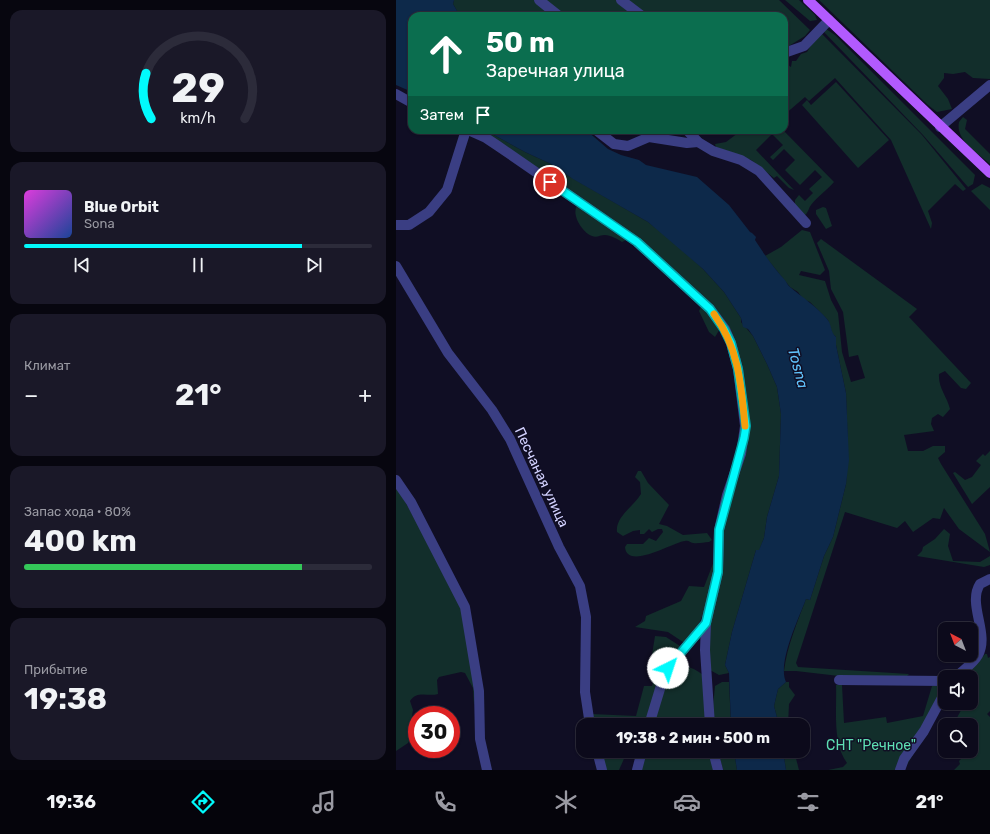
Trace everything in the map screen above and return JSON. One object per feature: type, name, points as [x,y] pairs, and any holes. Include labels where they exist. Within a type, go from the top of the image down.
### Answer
[{"type":"main road","points":[[808,0],[990,173]]},
{"type":"street","points":[[539,0],[554,12]]},
{"type":"street","points":[[621,0],[637,12]]},
{"type":"street","points":[[788,52],[804,46],[829,20]]},
{"type":"street","points":[[940,127],[990,85]]},
{"type":"street","points":[[396,94],[408,101]]},
{"type":"street","points":[[396,225],[409,225],[429,212],[447,190],[466,134]]},
{"type":"street","points":[[475,134],[492,142],[604,217],[637,242],[710,309],[724,329],[731,343],[738,369],[746,426],[741,454],[727,495],[719,530],[718,572],[706,623],[705,650],[710,718]]},
{"type":"street","points":[[601,134],[614,144],[628,146],[649,137],[687,143],[698,142]]},
{"type":"street","points":[[691,134],[698,142],[713,151],[741,160],[759,172],[806,223]]},
{"type":"street","name":"Песчаная улица","points":[[396,266],[448,353],[492,410],[510,439],[559,546],[580,586],[586,617],[585,692],[589,718]]},
{"type":"street","points":[[396,480],[410,502],[465,607],[479,691],[480,739],[487,770]]},
{"type":"street","points":[[964,670],[971,664],[981,648],[980,621],[975,597],[976,590],[980,584],[990,579]]},
{"type":"street","points":[[651,718],[663,679],[668,668],[706,623]]},
{"type":"street","points":[[839,680],[938,681]]},
{"type":"street","points":[[900,770],[904,759],[924,731],[938,705]]},
{"type":"street","points":[[599,758],[602,770]]},
{"type":"street","points":[[637,770],[640,758]]},
{"type":"street","points":[[715,758],[718,770]]},
{"type":"green space","points":[[454,0],[779,0],[810,30],[805,36],[788,47],[788,12],[458,12],[453,4]]},
{"type":"green space","points":[[785,0],[799,0],[815,15],[817,20],[810,21]]},
{"type":"green space","points":[[819,0],[990,0],[990,79],[973,78],[965,72],[953,74],[944,73],[944,78],[938,86],[948,99],[952,109],[937,112]]},
{"type":"green space","points":[[826,29],[835,35],[975,175],[973,184],[968,187],[923,135],[824,32]]},
{"type":"green space","points":[[822,34],[922,135],[966,189],[963,191],[955,184],[928,211],[932,223],[931,229],[891,140],[835,78],[809,101],[805,97],[788,112],[788,65],[791,67],[792,61],[796,61],[801,54],[807,52],[813,42]]},
{"type":"green space","points":[[836,82],[889,140],[858,168],[802,105],[807,100],[811,105]]},
{"type":"green space","points":[[963,117],[967,120],[965,129],[990,154],[990,164],[968,146],[960,135],[959,122]]},
{"type":"green space","points":[[481,134],[492,134],[551,164],[560,171],[648,222],[676,244],[703,269],[724,292],[741,318],[741,322],[753,336],[767,364],[777,387],[781,414],[779,476],[767,517],[764,538],[759,551],[756,550],[732,632],[725,665],[729,673],[719,675],[710,670],[710,623],[723,524],[745,449],[733,340],[676,272]]},
{"type":"green space","points":[[737,134],[772,134],[756,150],[794,190],[789,188],[777,176],[774,178],[751,160],[716,147],[715,144],[726,142]]},
{"type":"green space","points":[[772,134],[787,134],[834,182],[810,206],[804,216],[795,206],[795,200],[799,195],[805,201],[813,193],[809,189],[822,177],[815,170],[800,185],[785,170],[795,160],[784,149],[773,160],[770,157],[783,145]]},
{"type":"green space","points":[[982,184],[990,188],[990,210],[971,191]]},
{"type":"green space","points":[[577,206],[628,239],[622,242],[609,236],[592,236],[582,228],[577,219]]},
{"type":"green space","points":[[823,207],[826,208],[832,226],[826,229],[816,214],[816,210]]},
{"type":"green space","points":[[802,230],[810,232],[825,270],[820,275],[801,271],[799,275],[825,281],[831,300],[838,313],[842,352],[851,382],[865,378],[858,355],[849,357],[843,312],[831,289],[829,271],[817,243],[821,239],[917,309],[909,317],[971,383],[966,389],[961,388],[945,371],[939,374],[941,388],[950,409],[943,417],[938,414],[932,418],[931,424],[934,431],[904,435],[908,451],[923,451],[933,446],[945,446],[945,452],[938,458],[985,534],[990,552],[959,529],[944,508],[940,519],[933,518],[913,532],[905,521],[897,528],[845,512],[796,663],[798,667],[909,674],[906,677],[839,676],[784,671],[787,653],[796,626],[806,599],[810,600],[824,556],[833,537],[846,484],[848,450],[846,393],[836,345],[836,337],[832,333],[828,320],[810,302],[803,299],[798,292],[790,287],[765,256],[781,247]]},
{"type":"green space","points":[[702,305],[721,327],[715,337],[709,332],[699,311]]},
{"type":"green space","points":[[990,451],[990,487],[972,504],[953,473],[955,472],[965,480],[972,477],[981,465],[976,461],[983,454],[985,456]]},
{"type":"green space","points":[[638,471],[641,471],[648,483],[669,505],[659,524],[667,526],[683,535],[707,533],[712,540],[709,542],[697,543],[685,541],[642,556],[628,554],[625,547],[627,544],[643,544],[649,538],[656,541],[663,532],[662,529],[652,532],[649,529],[644,534],[640,534],[640,530],[633,531],[623,536],[617,532],[619,521],[641,494],[640,482],[635,477]]},
{"type":"green space","points":[[396,485],[462,606],[478,684],[474,705],[473,688],[465,673],[461,672],[439,677],[437,680],[438,694],[419,695],[413,698],[410,701],[412,706],[408,706],[408,743],[396,751]]},
{"type":"green space","points":[[944,529],[950,534],[948,546],[953,561],[980,562],[990,556],[990,565],[984,567],[917,556],[922,551],[923,547],[935,539]]},
{"type":"green space","points":[[714,561],[709,594],[703,615],[693,635],[686,644],[668,632],[635,627],[645,621],[646,616],[681,601],[689,586],[704,587]]},
{"type":"green space","points":[[655,636],[666,637],[683,648],[649,718],[592,718],[591,714],[636,716],[644,686],[652,686],[658,662],[651,661]]},
{"type":"green space","points":[[985,654],[987,654],[988,658],[990,657],[990,711],[987,714],[990,717],[990,770],[954,770],[960,764],[959,761],[962,758],[978,758],[978,718],[957,718],[961,710],[978,710],[978,670],[971,670]]},
{"type":"green space","points":[[675,665],[690,667],[703,675],[708,718],[655,718],[665,681]]},
{"type":"green space","points":[[722,682],[729,682],[731,718],[714,718],[713,706],[715,686]]},
{"type":"green space","points":[[786,682],[789,682],[789,687],[795,695],[789,704],[788,718],[777,718],[774,706],[778,689]]},
{"type":"green space","name":"СНТ \"Речное\"","points":[[836,685],[842,685],[844,723],[886,717],[887,723],[923,716],[932,686],[938,686],[939,710],[904,770],[828,770],[843,767],[847,763],[839,746],[836,715]]},
{"type":"green space","points":[[602,758],[624,758],[619,770],[605,770]]},
{"type":"green space","points":[[642,758],[713,758],[716,770],[638,770]]},
{"type":"green space","points":[[720,758],[735,758],[737,770],[723,770]]},
{"type":"green space","points":[[784,758],[796,758],[799,770],[786,770]]},
{"type":"water","points":[[396,0],[454,0],[453,4],[458,12],[408,12],[408,90],[396,85]]},
{"type":"water","name":"Tosna","points":[[492,134],[591,134],[608,149],[621,155],[639,160],[646,165],[697,177],[729,205],[750,232],[756,237],[755,240],[789,286],[827,319],[836,337],[836,345],[846,393],[849,460],[846,484],[833,537],[824,556],[810,600],[806,599],[790,640],[784,664],[786,682],[778,689],[774,706],[777,718],[731,718],[729,673],[725,665],[732,632],[756,550],[759,550],[764,538],[767,517],[779,476],[781,414],[777,387],[753,336],[748,329],[743,327],[741,318],[724,292],[703,269],[648,222],[573,179],[551,164]]},
{"type":"water","points":[[735,758],[784,758],[786,770],[737,770]]},
{"type":"slow traffic","points":[[714,314],[731,343],[738,369],[745,426]]},
{"type":"route","points":[[550,182],[604,217],[637,242],[710,309],[724,329],[731,343],[738,369],[746,426],[741,454],[727,495],[719,530],[718,572],[713,599],[706,623],[697,636],[668,668]]}]
